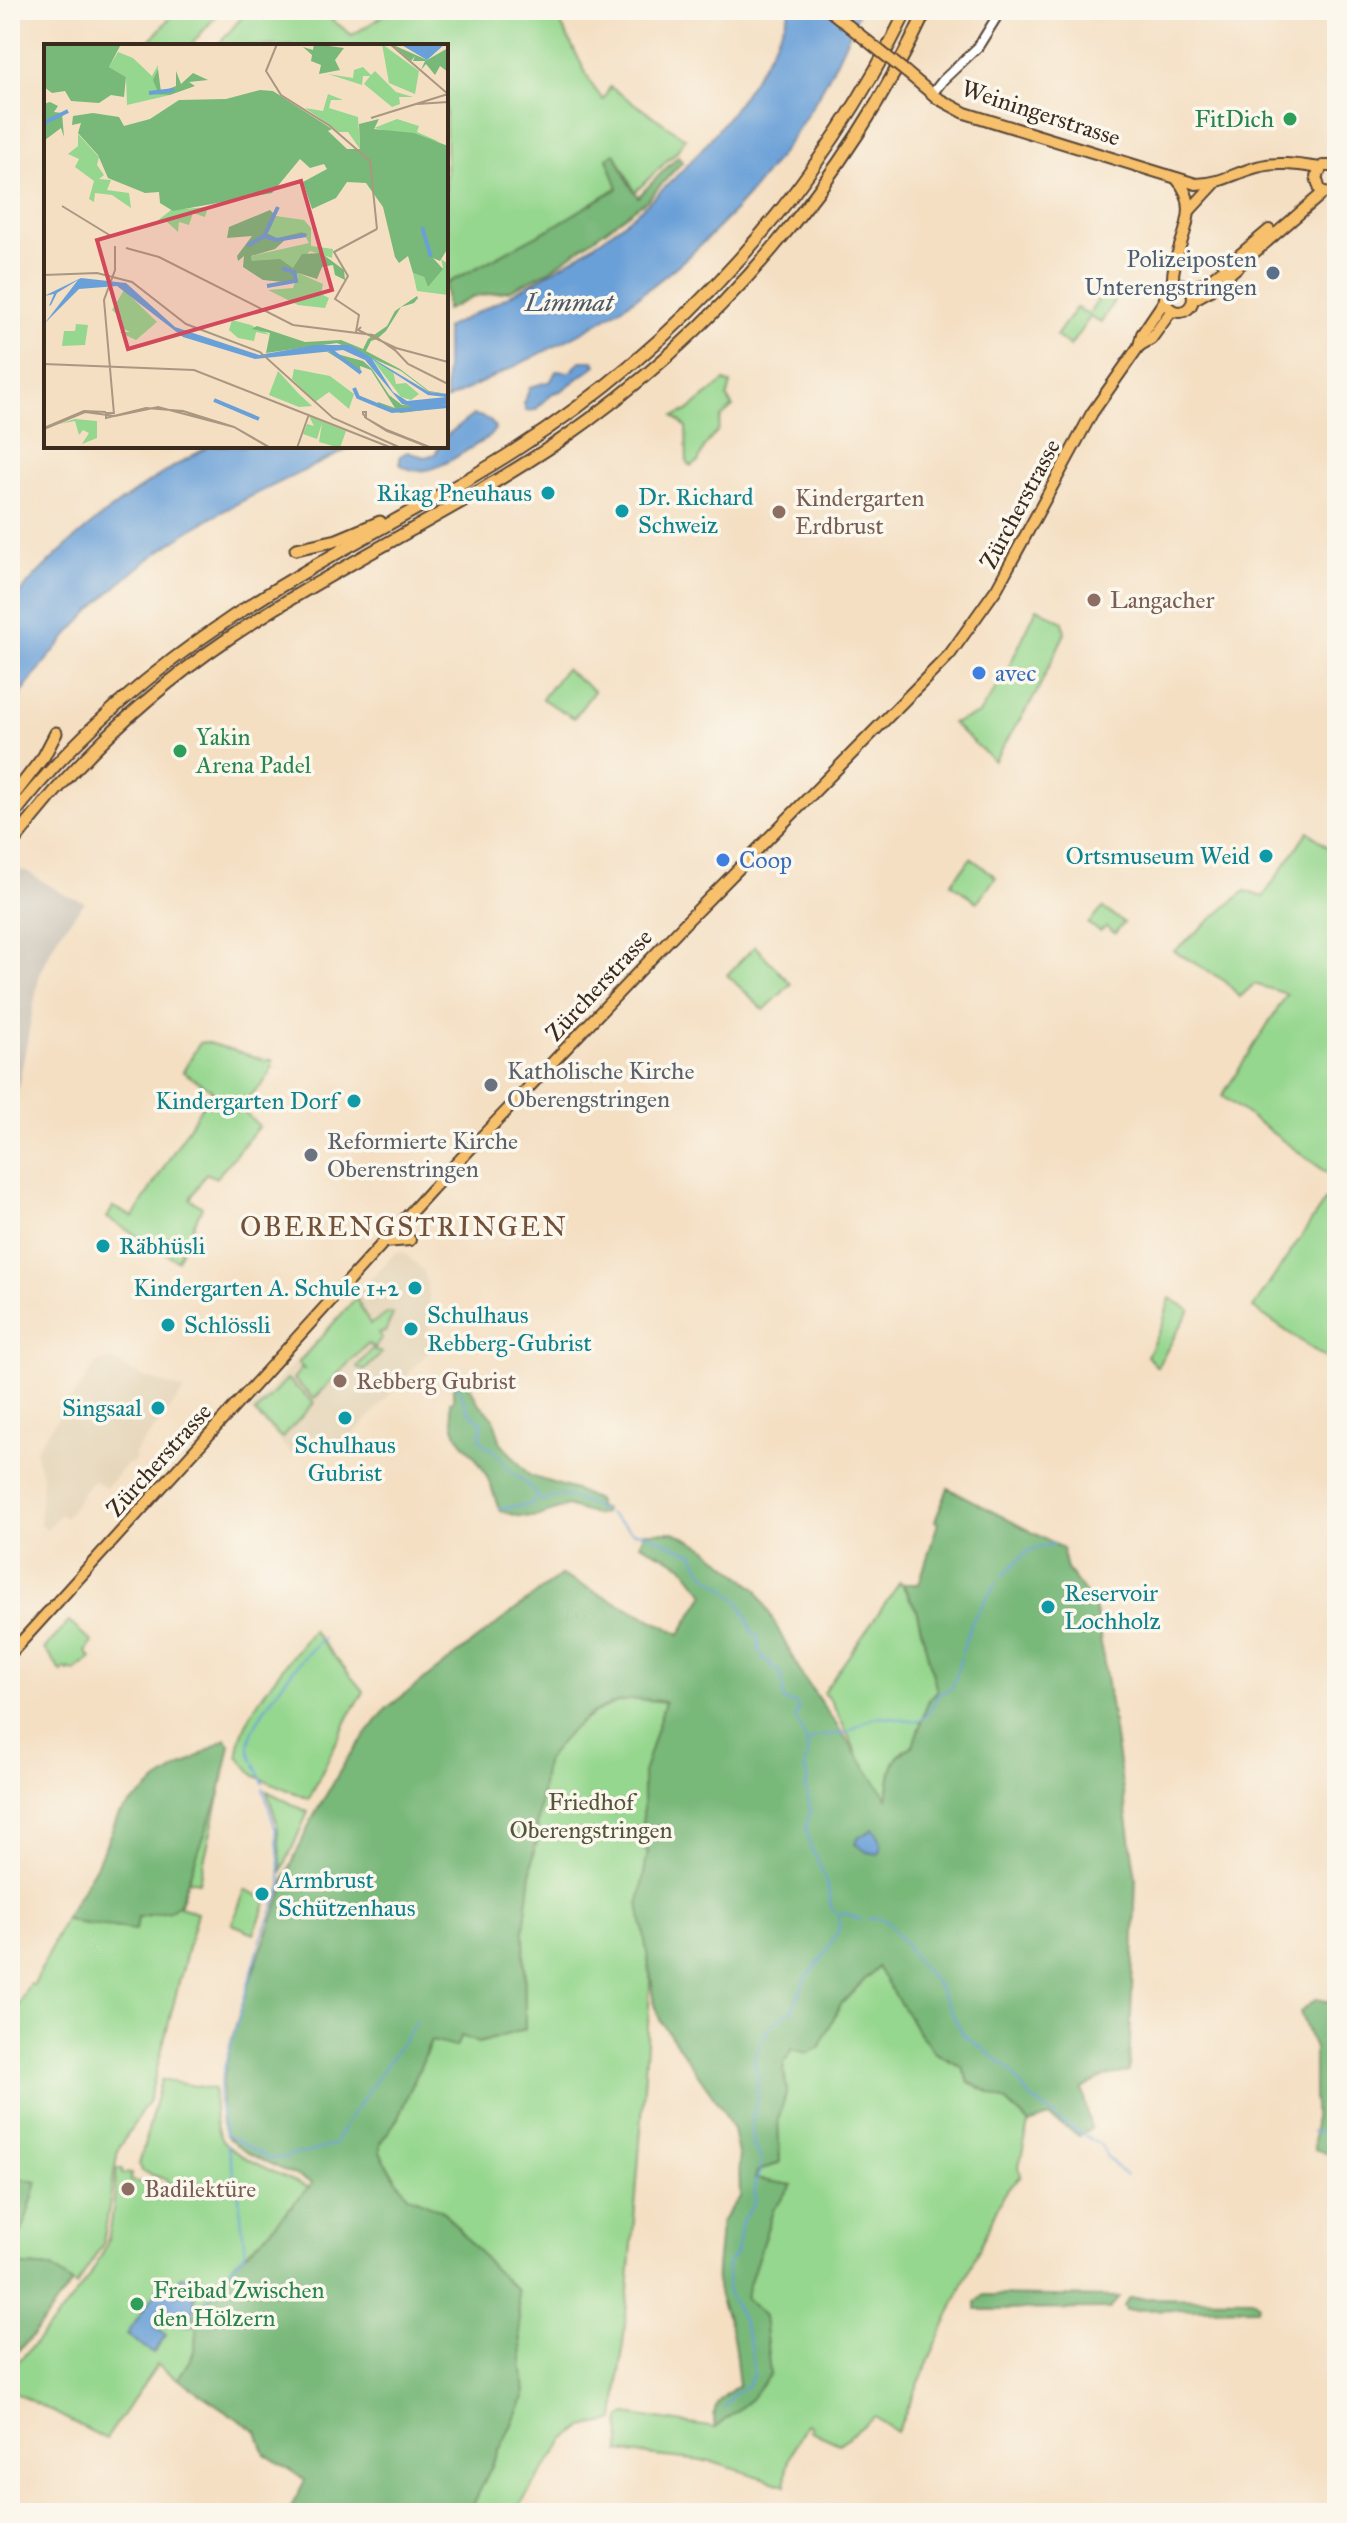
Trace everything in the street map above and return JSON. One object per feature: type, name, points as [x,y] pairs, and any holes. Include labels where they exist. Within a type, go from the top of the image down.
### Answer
[{"type":"highway","points":[[10,819],[83,737],[177,655],[253,603],[512,452],[576,409],[656,345],[764,232],[824,153],[865,90],[907,10]]},
{"type":"highway","points":[[10,847],[54,791],[98,745],[146,701],[196,662],[284,603],[493,483],[562,439],[628,389],[683,341],[755,268],[826,179],[872,110],[926,10]]},
{"type":"highway","points":[[296,549],[337,540],[432,500]]},
{"type":"highway","points":[[10,800],[44,756],[56,733]]},
{"type":"main road","name":"Weiningerstrasse","points":[[829,10],[950,106],[990,123],[1196,184],[1216,183]]},
{"type":"main road","name":"Weiningerstrasse","points":[[1190,210],[1200,196],[1216,183],[1257,167],[1274,164],[1320,168]]},
{"type":"main road","points":[[1337,166],[1327,164],[1320,168],[1316,177],[1321,189],[1337,192]]},
{"type":"main road","points":[[1175,177],[1187,191],[1190,210]]},
{"type":"main road","name":"Zürcherstrasse","points":[[1139,346],[1151,339],[1172,310],[1185,311],[1192,294],[1218,284],[1321,189]]},
{"type":"main road","name":"Zürcherstrasse","points":[[10,1654],[384,1242],[695,913],[950,654],[997,588],[1092,413],[1139,346],[1142,334],[1165,300],[1167,291],[1173,285],[1175,263],[1190,210]]},
{"type":"main road","points":[[1173,285],[1180,284],[1192,294]]},
{"type":"main road","points":[[1165,300],[1172,310]]},
{"type":"main road","points":[[384,1242],[410,1240]]},
{"type":"street","points":[[932,94],[978,47],[1001,10]]},
{"type":"shaded area","points":[[20,870],[67,896],[85,902],[59,934],[40,972],[16,1099],[10,1102],[10,876]]},
{"type":"shaded area","name":"Rebberg Gubrist","points":[[403,1252],[424,1271],[429,1293],[430,1350],[336,1454],[312,1435],[293,1455],[250,1411],[395,1253]]},
{"type":"shaded area","points":[[112,1360],[143,1377],[185,1390],[134,1454],[136,1458],[131,1464],[126,1464],[106,1488],[93,1480],[65,1518],[60,1514],[47,1529],[40,1524],[42,1476],[35,1450],[97,1363]]},
{"type":"green space","points":[[177,10],[221,10],[192,44],[147,44]]},
{"type":"green space","points":[[248,10],[319,10],[352,35],[393,10],[554,10],[592,85],[603,100],[610,87],[685,138],[677,151],[635,192],[615,153],[607,159],[618,187],[551,228],[448,283],[448,44],[219,44]]},
{"type":"green space","points":[[615,153],[638,197],[678,156],[682,162],[648,199],[549,271],[511,290],[474,297],[448,309],[448,283],[618,188],[607,158]]},
{"type":"green space","points":[[1103,292],[1115,299],[1101,323],[1090,317],[1070,346],[1056,336],[1076,308],[1089,314]]},
{"type":"green space","points":[[725,381],[731,384],[727,397],[733,407],[721,417],[718,430],[705,446],[698,462],[691,466],[687,462],[686,427],[674,416],[687,411]]},
{"type":"green space","points":[[1037,608],[1063,622],[1065,633],[1036,694],[994,761],[952,723],[979,714],[1005,675]]},
{"type":"green space","points":[[565,669],[594,691],[574,718],[542,699]]},
{"type":"green space","points":[[1308,831],[1337,855],[1337,1180],[1222,1096],[1287,994],[1254,984],[1240,997],[1225,981],[1174,951],[1245,891],[1263,897]]},
{"type":"green space","points":[[971,858],[996,877],[977,902],[951,883]]},
{"type":"green space","points":[[1103,908],[1124,923],[1115,933],[1106,927],[1100,931],[1088,924]]},
{"type":"green space","points":[[755,946],[791,984],[764,1010],[727,975]]},
{"type":"green space","points":[[199,1043],[273,1060],[265,1081],[238,1106],[259,1126],[216,1178],[206,1173],[190,1199],[202,1207],[177,1260],[107,1218],[113,1207],[133,1217],[212,1090],[183,1072]]},
{"type":"green space","points":[[1337,1183],[1337,1366],[1253,1308]]},
{"type":"green space","points":[[356,1298],[370,1324],[389,1313],[393,1314],[385,1332],[379,1333],[382,1338],[375,1351],[382,1353],[365,1370],[358,1369],[374,1347],[367,1344],[314,1399],[293,1379],[302,1368],[305,1370],[298,1363]]},
{"type":"green space","points":[[1170,1298],[1190,1310],[1157,1367],[1147,1356],[1163,1323]]},
{"type":"green space","points":[[463,1373],[478,1402],[493,1417],[501,1443],[530,1476],[597,1500],[598,1507],[605,1510],[604,1513],[596,1515],[567,1506],[536,1517],[500,1511],[486,1474],[454,1427],[450,1402],[453,1401],[453,1380]]},
{"type":"green space","points":[[287,1379],[314,1403],[282,1438],[255,1413]]},
{"type":"green space","points":[[948,1488],[1062,1548],[1067,1569],[1090,1599],[1097,1616],[1136,1878],[1129,2072],[1105,2076],[1082,2089],[1091,2129],[1079,2136],[1049,2117],[1029,2124],[1006,2101],[969,2082],[962,2067],[934,2052],[877,1967],[840,2005],[819,2048],[807,2053],[792,2049],[783,2065],[787,2091],[778,2120],[780,2162],[757,2172],[755,2179],[792,2185],[774,2208],[745,2297],[764,2316],[770,2374],[751,2399],[715,2428],[714,2412],[718,2402],[739,2385],[733,2335],[719,2298],[717,2278],[720,2223],[740,2197],[739,2159],[733,2130],[723,2110],[660,2020],[655,2004],[639,1903],[648,1850],[643,1849],[643,1773],[665,1702],[627,1700],[596,1711],[569,1733],[545,1762],[524,1930],[525,2029],[479,2043],[461,2036],[456,2047],[431,2041],[398,2118],[380,2143],[385,2163],[408,2195],[443,2211],[493,2268],[517,2290],[525,2397],[469,2513],[298,2513],[299,2510],[291,2507],[305,2480],[265,2454],[257,2432],[178,2379],[195,2351],[197,2314],[233,2264],[266,2235],[312,2183],[259,2159],[230,2140],[222,2121],[221,2093],[238,2018],[285,1879],[311,1821],[347,1759],[387,1708],[561,1575],[680,1634],[705,1594],[682,1565],[640,1544],[644,1532],[674,1532],[705,1547],[757,1590],[802,1675],[887,1798],[895,1761],[913,1745],[929,1700],[937,1691],[916,1609],[903,1584],[919,1584],[938,1523],[935,1521]]},
{"type":"green space","points":[[900,1582],[916,1609],[937,1691],[929,1700],[913,1745],[895,1761],[887,1799],[852,1794],[856,1751],[831,1701],[823,1693]]},
{"type":"green space","points":[[69,1622],[92,1642],[86,1652],[91,1658],[74,1672],[65,1668],[62,1672],[44,1649]]},
{"type":"green space","points":[[312,1630],[364,1692],[309,1799],[255,1776],[238,1756],[240,1740],[256,1706]]},
{"type":"green space","name":"Friedhof Oberengstringen","points":[[629,1698],[665,1702],[643,1773],[643,1848],[648,1849],[650,1884],[650,1989],[636,2202],[615,2420],[584,2427],[565,2440],[514,2513],[469,2513],[525,2397],[517,2290],[493,2269],[443,2211],[408,2195],[385,2163],[380,2143],[398,2118],[431,2041],[460,2036],[479,2043],[525,2029],[524,1930],[531,1842],[537,1845],[542,1771],[551,1752],[569,1732],[593,1714]]},
{"type":"green space","points":[[226,1739],[230,1745],[220,1793],[179,1904],[169,1911],[138,1917],[136,1930],[79,1923],[65,1918],[97,1864],[119,1814],[158,1781]]},
{"type":"green space","points":[[267,1791],[308,1812],[282,1872],[277,1823]]},
{"type":"green space","points":[[220,1793],[199,1882],[188,1880],[179,1907],[197,1912],[149,2100],[118,2149],[103,2244],[76,2286],[52,2268],[10,2265],[10,2257],[24,2226],[37,2182],[10,2176],[10,2024],[29,1984],[34,1985],[65,1918],[79,1923],[136,1930],[138,1917],[169,1911],[178,1904]]},
{"type":"green space","points":[[245,1890],[268,1899],[254,1933],[232,1924]]},
{"type":"green space","points":[[878,1966],[934,2052],[962,2067],[969,2082],[1006,2101],[1029,2124],[1019,2166],[1021,2176],[1002,2197],[897,2432],[875,2417],[839,2444],[809,2430],[811,2427],[806,2424],[789,2461],[786,2485],[712,2462],[620,2452],[621,2419],[627,2414],[715,2428],[751,2399],[745,2297],[774,2208],[791,2185],[755,2179],[757,2172],[780,2162],[778,2120],[787,2091],[783,2065],[792,2049],[819,2048],[840,2005]]},
{"type":"green space","points":[[1337,1988],[1337,2203],[1328,2153],[1314,2149],[1314,2049],[1300,2012],[1317,1999],[1335,2003]]},
{"type":"green space","name":"Freibad Zwischen den Hölzern","points":[[161,2080],[214,2089],[217,2127],[226,2145],[248,2159],[310,2188],[197,2314],[195,2351],[178,2379],[157,2365],[106,2439],[10,2390],[10,2371],[64,2309],[100,2257],[111,2224],[117,2168],[122,2169],[122,2173],[131,2174],[130,2181],[167,2186],[167,2180],[141,2171],[139,2165]]},
{"type":"green space","points":[[10,2176],[37,2182],[24,2226],[10,2257]]},
{"type":"green space","points":[[10,2265],[52,2268],[72,2283],[34,2334],[10,2359]]},
{"type":"green space","points":[[984,2295],[1119,2297],[1110,2309],[976,2310],[976,2303]]},
{"type":"green space","points":[[1129,2298],[1252,2299],[1258,2303],[1257,2308],[1126,2310],[1124,2306]]},
{"type":"water","name":"Limmat","points":[[790,10],[859,10],[812,107],[748,195],[711,235],[671,271],[628,303],[582,332],[448,399],[448,327],[567,262],[638,211],[703,148],[733,110],[772,49]]},
{"type":"water","points":[[580,361],[594,361],[596,365],[561,391],[553,393],[535,410],[526,411],[524,404],[530,387],[551,381],[556,371],[571,372]]},
{"type":"water","points":[[473,415],[487,419],[495,429],[488,438],[444,464],[422,471],[400,464],[400,456],[407,452],[425,457],[435,454],[439,448],[448,448],[448,434]]},
{"type":"water","points":[[206,448],[350,448],[227,509],[186,533],[135,570],[67,636],[10,710],[10,604],[54,557],[102,516]]},
{"type":"water","points":[[873,1829],[881,1842],[878,1854],[867,1852],[855,1844],[858,1838]]},
{"type":"water","points":[[181,2276],[197,2278],[192,2326],[158,2320],[154,2327],[166,2335],[153,2353],[127,2335],[160,2285],[176,2295],[180,2288],[175,2285]]},
{"type":"waterway","points":[[455,1379],[468,1411],[482,1423],[480,1438],[483,1443],[495,1451],[511,1472],[542,1501],[567,1496],[605,1512]]},
{"type":"waterway","points":[[499,1508],[530,1505],[536,1496]]},
{"type":"waterway","points":[[609,1514],[633,1532],[644,1533],[694,1554],[702,1570],[734,1596],[742,1607],[752,1632],[759,1637],[759,1650],[764,1660],[781,1673],[783,1689]]},
{"type":"waterway","points":[[1003,1575],[1029,1550],[1054,1544]]},
{"type":"waterway","points":[[962,1652],[971,1623],[997,1582]]},
{"type":"waterway","points":[[253,1761],[249,1749],[251,1737],[266,1707],[290,1674],[323,1638]]},
{"type":"waterway","points":[[850,1731],[874,1718],[911,1721],[925,1716],[938,1693],[953,1685],[961,1657]]},
{"type":"waterway","points":[[724,2408],[734,2394],[748,2385],[753,2375],[752,2350],[742,2319],[727,2291],[728,2263],[737,2250],[742,2221],[755,2202],[755,2183],[761,2168],[751,2127],[757,2098],[756,2050],[772,2024],[792,2010],[806,1978],[839,1929],[838,1914],[832,1910],[827,1885],[811,1850],[806,1826],[811,1810],[805,1787],[809,1778],[804,1768],[807,1748],[795,1718],[799,1709],[796,1704],[784,1701],[783,1691]]},
{"type":"waterway","points":[[821,1736],[847,1733]]},
{"type":"waterway","points":[[808,1743],[817,1737]]},
{"type":"waterway","points":[[255,1764],[263,1783]]},
{"type":"waterway","points":[[263,1788],[276,1831],[282,1887],[261,1940],[224,2068],[218,2096],[225,2134],[270,2159],[334,2145],[417,2021]]},
{"type":"waterway","points":[[839,1914],[845,1913],[861,1920]]},
{"type":"waterway","points":[[868,1919],[881,1919],[892,1927],[935,1981],[963,2034],[1009,2069],[1028,2095],[1063,2123],[1102,2146],[1107,2157],[1126,2176]]},
{"type":"waterway","points":[[1312,2132],[1325,2132],[1337,2158]]},
{"type":"waterway","points":[[203,2307],[227,2271],[245,2253],[239,2197],[227,2145]]},
{"type":"place","name":"FitDich","points":[[1290,119]]},
{"type":"place","name":"Polizeiposten Unterengstringen","points":[[1273,273]]},
{"type":"place","name":"Rikag Pneuhaus","points":[[548,493]]},
{"type":"place","name":"Dr. Richard Schweiz","points":[[622,511]]},
{"type":"place","name":"Kindergarten Erdbrust","points":[[779,512]]},
{"type":"place","name":"Langacher","points":[[1094,600]]},
{"type":"place","name":"avec","points":[[979,673]]},
{"type":"place","name":"Yakin Arena Padel","points":[[180,751]]},
{"type":"place","name":"Ortsmuseum Weid","points":[[1266,856]]},
{"type":"place","name":"Coop","points":[[723,860]]},
{"type":"place","name":"Katholische Kirche Oberengstringen","points":[[491,1085]]},
{"type":"place","name":"Kindergarten Dorf","points":[[354,1101]]},
{"type":"place","name":"Reformierte Kirche Oberenstringen","points":[[311,1155]]},
{"type":"place","name":"Räbhüsli","points":[[103,1246]]},
{"type":"place","name":"Kindergarten A. Schule 1+2","points":[[415,1288]]},
{"type":"place","name":"Schlössli","points":[[168,1325]]},
{"type":"place","name":"Schulhaus Rebberg-Gubrist","points":[[411,1329]]},
{"type":"place","name":"Rebberg Gubrist","points":[[340,1381]]},
{"type":"place","name":"Singsaal","points":[[158,1408]]},
{"type":"place","name":"Schulhaus Gubrist","points":[[345,1418]]},
{"type":"place","name":"Reservoir Lochholz","points":[[1048,1607]]},
{"type":"place","name":"Armbrust Schützenhaus","points":[[262,1894]]},
{"type":"place","name":"Badilektüre","points":[[128,2189]]},
{"type":"place","name":"Freibad Zwischen den Hölzern","points":[[137,2304]]},
{"type":"district","name":"OBERENGSTRINGEN","points":[[404,1226]]}]
